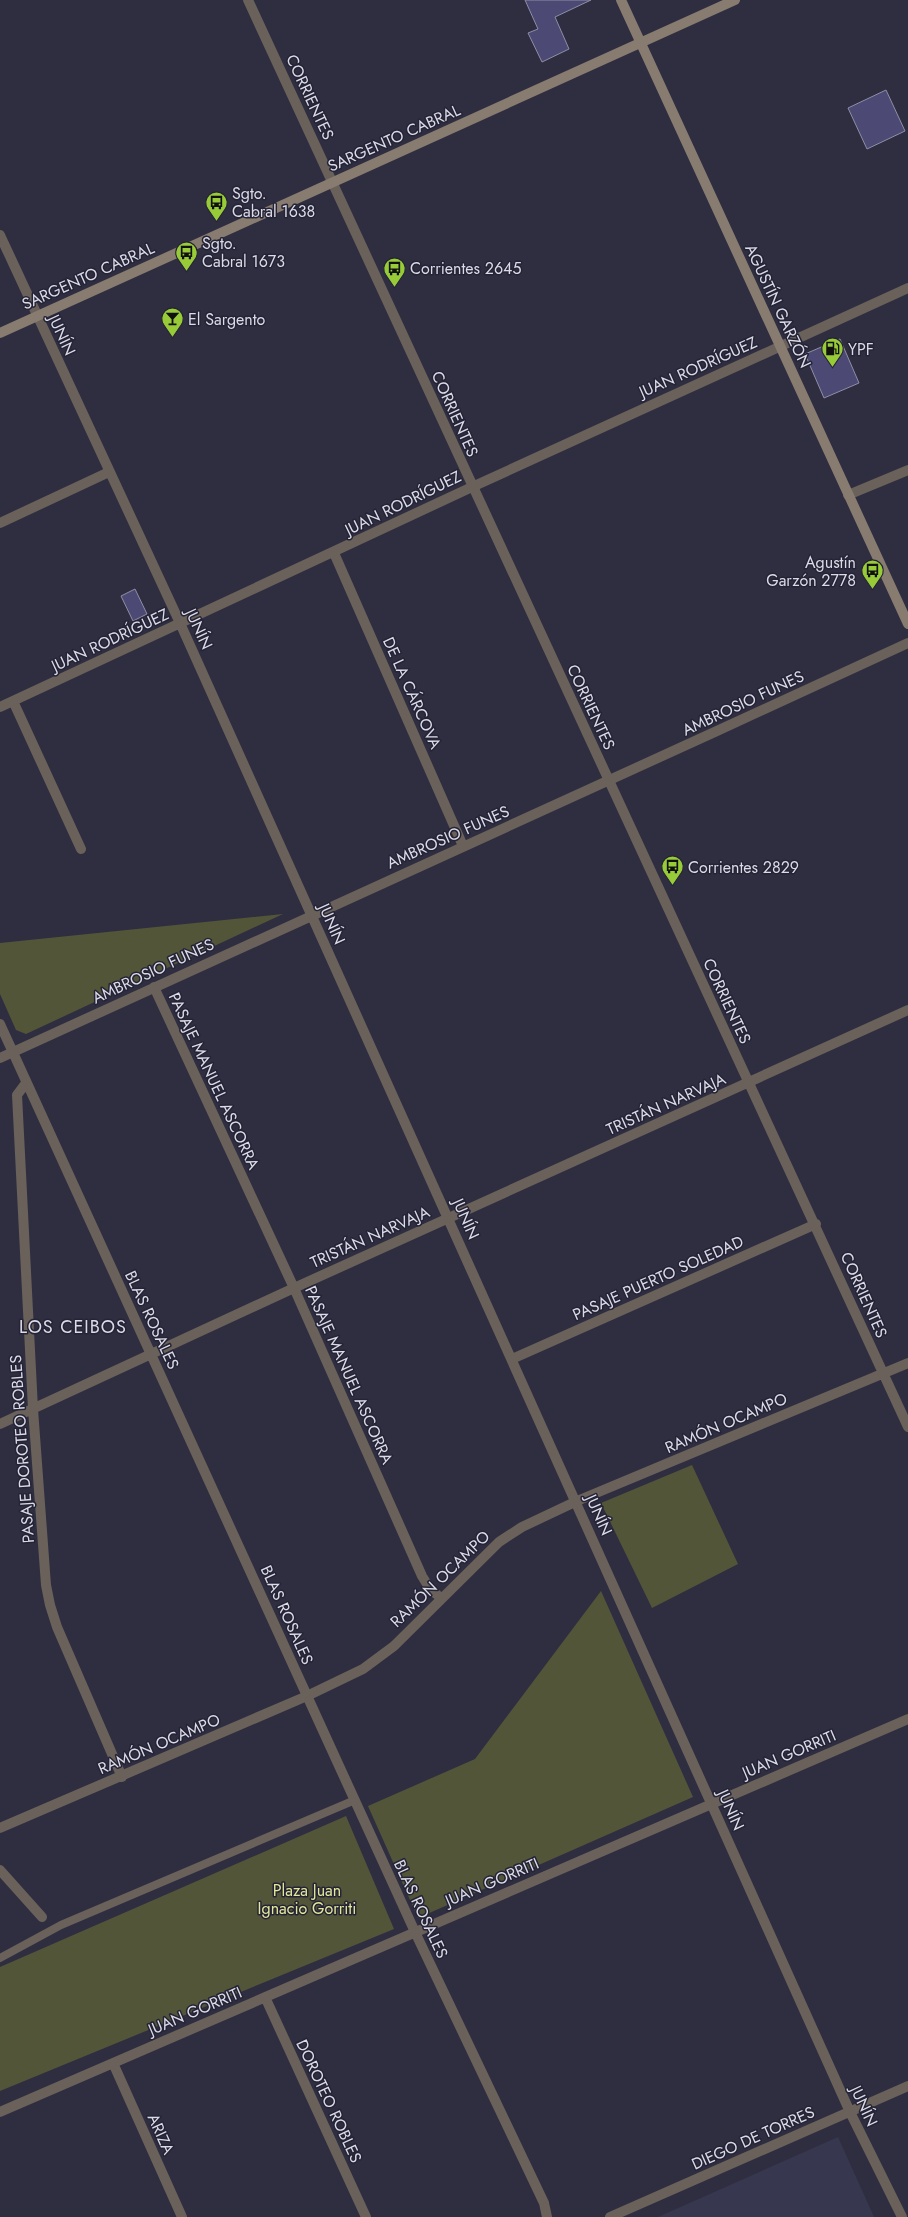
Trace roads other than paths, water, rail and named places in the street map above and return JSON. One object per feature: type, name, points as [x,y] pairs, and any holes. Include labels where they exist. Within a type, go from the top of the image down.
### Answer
[{"type":"street","name":"CORRIENTES","points":[[248,0],[748,1083],[816,1224],[908,1427]]},
{"type":"street","name":"AGUSTÍN GARZÓN","points":[[621,0],[908,624]]},
{"type":"street","name":"SARGENTO CABRAL","points":[[0,333],[736,0]]},
{"type":"street","name":"JUNÍN","points":[[0,235],[180,623],[449,1217],[850,2112],[902,2217]]},
{"type":"street","name":"JUAN RODRÍGUEZ","points":[[0,707],[334,553],[472,487],[908,288]]},
{"type":"street","points":[[848,495],[908,470]]},
{"type":"street","points":[[0,523],[109,472]]},
{"type":"street","name":"DE LA CÁRCOVA","points":[[334,553],[463,846]]},
{"type":"street","name":"AMBROSIO FUNES","points":[[0,1058],[463,846],[609,782],[908,643]]},
{"type":"street","points":[[13,701],[81,849]]},
{"type":"street","name":"PASAJE MANUEL ASCORRA","points":[[154,987],[294,1288],[422,1576],[430,1589],[441,1598]]},
{"type":"street","name":"TRISTÁN NARVAJA","points":[[0,1424],[449,1217],[908,1010]]},
{"type":"street","name":"BLAS ROSALES","points":[[0,1024],[415,1932],[544,2203],[547,2217]]},
{"type":"street","name":"PASAJE DOROTEO ROBLES","points":[[26,1083],[17,1095],[33,1409],[46,1585],[50,1605],[122,1776]]},
{"type":"street","name":"PASAJE PUERTO SOLEDAD","points":[[512,1359],[816,1224]]},
{"type":"street","name":"RAMÓN OCAMPO","points":[[0,1828],[307,1696],[377,1660],[394,1646],[441,1598],[508,1535],[577,1501],[908,1363]]},
{"type":"street","name":"JUAN GORRITI","points":[[0,2112],[908,1719]]},
{"type":"street","points":[[0,1870],[42,1917]]},
{"type":"street","name":"DOROTEO ROBLES","points":[[266,1997],[366,2217]]},
{"type":"street","name":"ARIZA","points":[[113,2063],[182,2217]]},
{"type":"street","name":"DIEGO DE TORRES","points":[[610,2217],[908,2086]]},
{"type":"lane","points":[[0,1958],[62,1926],[355,1800]]},
{"type":"place","name":"Sgto. Cabral 1638","points":[[216,222]]},
{"type":"place","name":"Sgto. Cabral 1673","points":[[186,272]]},
{"type":"place","name":"Corrientes 2645","points":[[395,288]]},
{"type":"place","name":"El Sargento","points":[[172,338]]},
{"type":"place","name":"YPF","points":[[832,368]]},
{"type":"place","name":"Agustín Garzón 2778","points":[[872,590]]},
{"type":"place","name":"Corrientes 2829","points":[[673,886]]},
{"type":"district","name":"LOS CEIBOS","points":[[73,1327]]},
{"type":"park label","name":"Plaza Juan Ignacio Gorriti","points":[[307,1899]]}]
